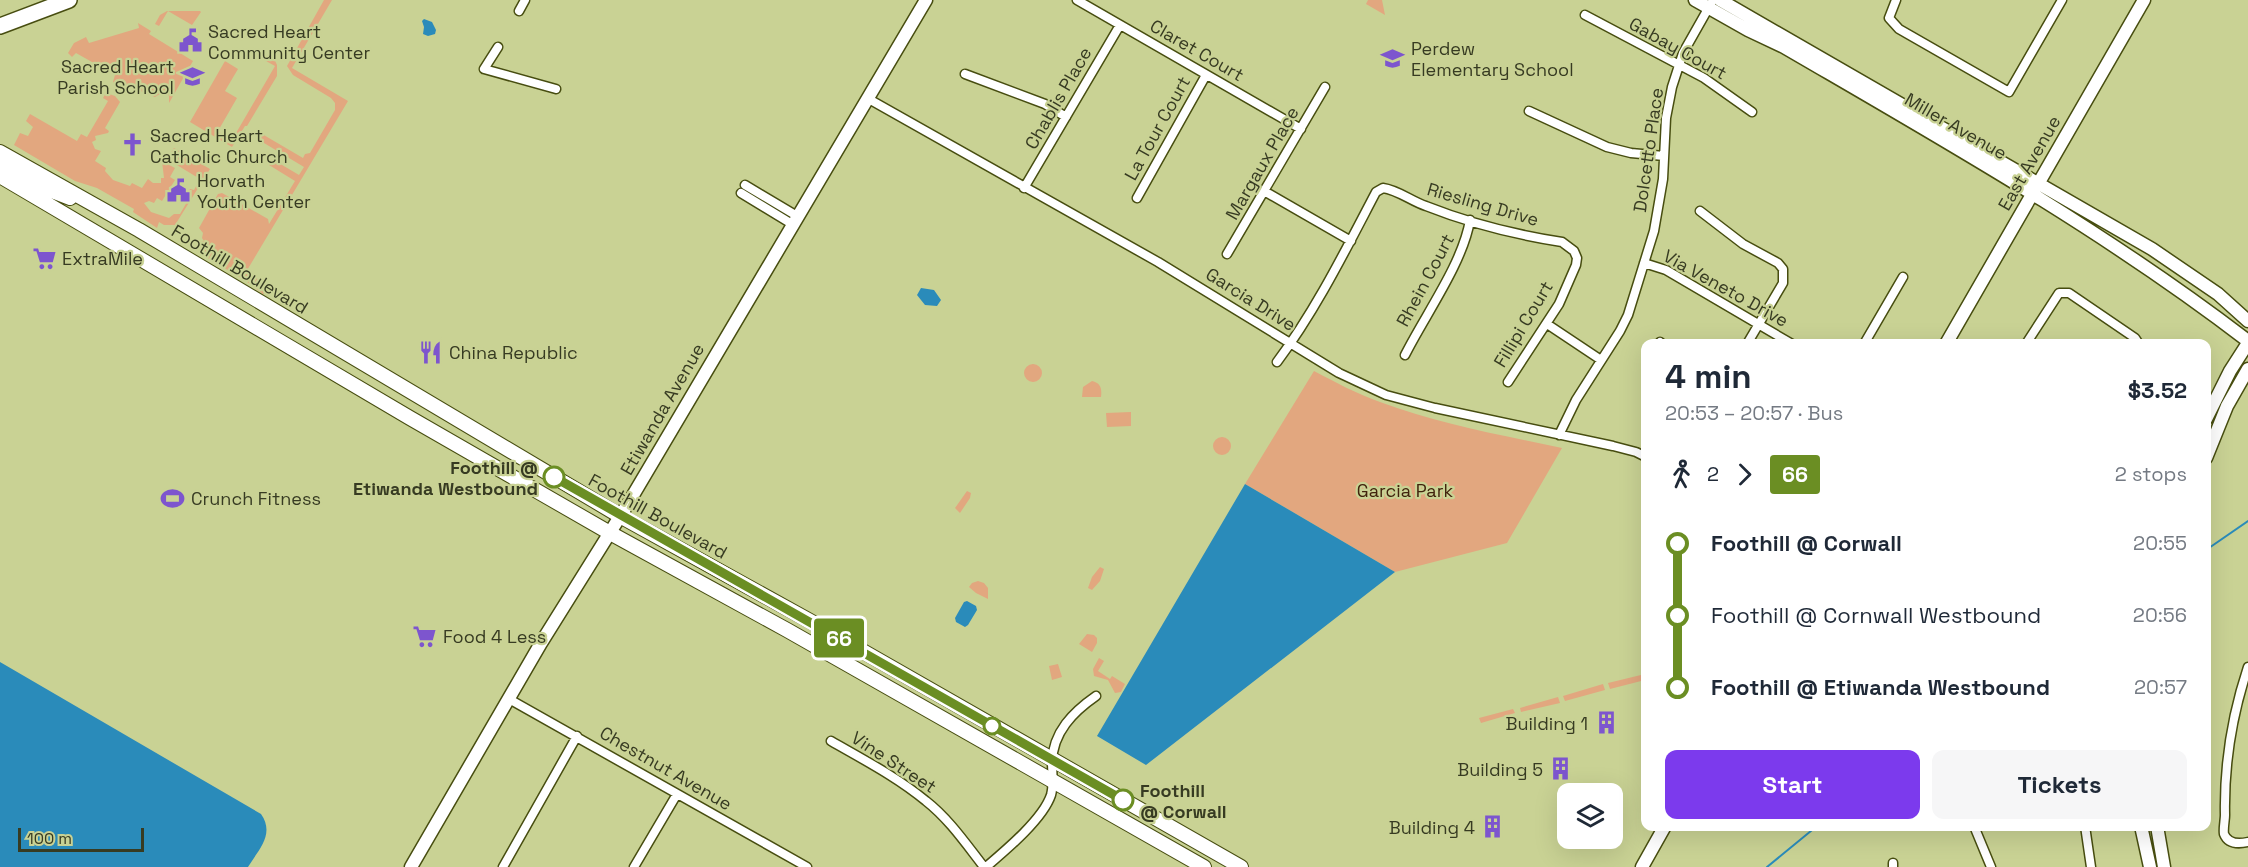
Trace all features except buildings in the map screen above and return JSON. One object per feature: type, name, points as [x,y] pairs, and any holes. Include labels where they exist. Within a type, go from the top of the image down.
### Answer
[{"type":"highway","points":[[0,26],[69,0]]},
{"type":"main road","name":"Etiwanda Avenue","points":[[411,867],[565,603],[610,534],[926,0]]},
{"type":"main road","name":"Miller Avenue","points":[[1695,0],[1710,4],[1748,30],[1784,47],[2035,188],[2103,219],[2177,265],[2218,294],[2248,321]]},
{"type":"main road","name":"Miller Avenue","points":[[1720,0],[2035,188],[2185,294],[2248,342]]},
{"type":"main road","name":"East Avenue","points":[[1949,339],[2144,0]]},
{"type":"main road","name":"Foothill Boulevard","points":[[0,152],[95,204],[620,516],[1241,867]]},
{"type":"main road","points":[[0,163],[54,193],[95,204]]},
{"type":"main road","points":[[0,176],[610,534],[787,630],[1204,867]]},
{"type":"main road","points":[[2211,409],[2248,342]]},
{"type":"main road","points":[[2211,446],[2227,406],[2248,369]]},
{"type":"main road","points":[[1642,867],[1662,831]]},
{"type":"main road","points":[[2142,831],[2150,867]]},
{"type":"main road","points":[[2158,831],[2164,867]]},
{"type":"street","points":[[519,11],[525,0]]},
{"type":"street","name":"Claret Court","points":[[1077,0],[1300,129]]},
{"type":"street","points":[[1896,0],[1889,18],[1899,29],[2009,92],[2062,0]]},
{"type":"street","name":"Dolcetto Place","points":[[1559,435],[1576,400],[1628,315],[1654,231],[1663,179],[1668,103],[1679,64],[1710,4]]},
{"type":"street","name":"Gabay Court","points":[[1585,15],[1713,83],[1752,112]]},
{"type":"street","name":"Chablis Place","points":[[1024,188],[1120,25]]},
{"type":"street","points":[[498,47],[483,69],[556,89]]},
{"type":"street","points":[[965,74],[1045,104],[1066,117]]},
{"type":"street","name":"La Tour Court","points":[[1137,198],[1206,75]]},
{"type":"street","name":"Margaux Place","points":[[1227,254],[1325,87]]},
{"type":"street","name":"Garcia Drive","points":[[867,98],[1158,262],[1339,373],[1386,395],[1641,454]]},
{"type":"street","points":[[1529,111],[1607,147],[1632,153],[1664,156]]},
{"type":"street","name":"Riesling Drive","points":[[1351,241],[1376,192],[1383,188],[1393,190],[1425,206],[1470,220],[1562,242],[1574,251]]},
{"type":"street","points":[[743,189],[795,220]]},
{"type":"street","points":[[1264,191],[1351,241],[1291,343],[1277,362]]},
{"type":"street","points":[[1700,211],[1743,243],[1778,263],[1783,269],[1783,283],[1750,339]]},
{"type":"street","name":"Rhein Court","points":[[1405,355],[1458,259],[1470,220]]},
{"type":"street","name":"Fillipi Court","points":[[1508,382],[1559,304],[1576,265],[1577,258],[1574,251]]},
{"type":"street","name":"Via Veneto Drive","points":[[1644,263],[1666,270],[1784,339]]},
{"type":"street","points":[[1867,339],[1904,277]]},
{"type":"street","points":[[2029,339],[2059,293],[2069,293],[2136,339]]},
{"type":"street","points":[[1547,324],[1601,360]]},
{"type":"street","points":[[2248,667],[2233,720],[2224,782],[2224,833],[2230,841],[2241,844],[2248,842]]},
{"type":"street","points":[[985,867],[1010,847],[1036,817],[1051,794],[1054,745],[1071,716],[1096,696]]},
{"type":"street","name":"Chestnut Avenue","points":[[509,699],[807,867]]},
{"type":"street","points":[[503,867],[577,736]]},
{"type":"street","name":"Vine Street","points":[[831,741],[889,774],[928,802],[985,867]]},
{"type":"street","points":[[634,867],[677,794]]},
{"type":"street","points":[[1976,831],[1991,867]]},
{"type":"street","points":[[2086,831],[2091,867]]},
{"type":"green space","points":[[324,0],[332,0],[292,68],[348,101],[246,272],[274,289],[263,294],[201,254],[203,250],[198,242],[204,241],[203,233],[199,228],[218,194],[222,193],[268,219],[269,224],[295,181],[269,165],[272,159],[299,175],[304,167],[259,140],[262,134],[303,158],[305,154],[310,153],[335,110],[335,103],[331,98],[293,75],[287,66]]},
{"type":"green space","points":[[1368,0],[1382,0],[1385,15],[1366,4]]},
{"type":"green space","points":[[168,11],[159,26],[155,24],[160,15]]},
{"type":"green space","points":[[168,11],[200,11],[201,12],[192,25]]},
{"type":"green space","points":[[138,23],[151,31],[149,34],[193,61],[169,103],[167,92],[155,97],[128,86],[126,89],[113,82],[115,75],[76,53],[72,57],[68,53],[74,43],[86,37],[89,43],[139,28]]},
{"type":"green space","points":[[271,52],[277,65],[277,76],[232,147],[190,122],[225,61],[238,69],[225,91],[237,98],[218,131],[232,140],[275,66],[266,61]]},
{"type":"green space","points":[[106,93],[115,96],[120,102],[105,128],[109,131],[108,133],[95,136],[96,140],[92,142],[95,149],[101,151],[95,161],[106,168],[105,171],[113,180],[130,186],[132,183],[142,188],[148,179],[153,183],[161,183],[161,178],[164,178],[162,161],[175,168],[170,177],[175,180],[162,201],[157,198],[154,203],[149,201],[144,203],[151,212],[169,218],[174,214],[180,214],[187,202],[183,200],[190,189],[194,190],[200,179],[167,159],[174,148],[210,169],[175,225],[164,225],[159,222],[157,228],[133,212],[134,209],[97,188],[75,181],[14,145],[20,133],[28,136],[33,127],[26,121],[30,114],[77,141],[81,134],[87,137],[108,101],[103,98]]},
{"type":"green space","points":[[1033,364],[1039,367],[1042,373],[1039,379],[1033,382],[1027,379],[1024,373],[1027,367]]},
{"type":"green space","name":"Garcia Park","points":[[1314,371],[1346,388],[1402,410],[1562,448],[1507,543],[1395,572],[1245,484]]},
{"type":"green space","points":[[1092,381],[1100,387],[1101,397],[1082,397],[1083,387]]},
{"type":"green space","points":[[1131,412],[1131,426],[1107,427],[1106,413]]},
{"type":"green space","points":[[1222,437],[1228,440],[1231,446],[1228,452],[1222,455],[1216,452],[1213,446],[1216,440]]},
{"type":"green space","points":[[967,491],[971,493],[970,498],[960,513],[955,508]]},
{"type":"green space","points":[[1100,567],[1104,569],[1100,581],[1092,590],[1088,588],[1092,577]]},
{"type":"green space","points":[[978,581],[984,583],[988,588],[988,599],[969,587]]},
{"type":"green space","points":[[1087,634],[1097,638],[1092,652],[1079,644]]},
{"type":"green space","points":[[1099,658],[1104,661],[1098,671],[1110,679],[1112,676],[1125,684],[1121,692],[1115,693],[1108,680],[1094,676],[1093,669]]},
{"type":"green space","points":[[1058,664],[1062,677],[1052,680],[1049,666]]},
{"type":"green space","points":[[1641,675],[1641,681],[1610,689],[1608,683]]},
{"type":"green space","points":[[1603,684],[1605,690],[1565,701],[1563,696]]},
{"type":"green space","points":[[1558,697],[1560,703],[1521,712],[1520,708]]},
{"type":"green space","points":[[1513,709],[1515,713],[1481,723],[1479,718]]},
{"type":"water","points":[[424,19],[432,22],[436,30],[435,34],[428,36],[423,34],[422,21]]},
{"type":"water","points":[[921,288],[934,290],[941,300],[937,306],[925,305],[917,295]]},
{"type":"water","points":[[1245,484],[1395,572],[1146,765],[1097,736]]},
{"type":"water","points":[[967,601],[976,606],[977,610],[965,627],[956,622],[955,618],[964,602]]},
{"type":"water","points":[[0,662],[261,814],[265,821],[266,835],[261,848],[248,867],[0,867]]},
{"type":"waterway","points":[[2211,547],[2248,521]]},
{"type":"waterway","points":[[1767,867],[1811,831]]},
{"type":"bus line","name":"66","points":[[554,477],[1123,800]]},
{"type":"place","name":"Sacred Heart Community Center","points":[[190,41]]},
{"type":"place","name":"Perdew Elementary School","points":[[1393,58]]},
{"type":"place","name":"Sacred Heart Parish School","points":[[192,76]]},
{"type":"place","name":"Sacred Heart Catholic Church","points":[[132,145]]},
{"type":"place","name":"Horvath Youth Center","points":[[179,190]]},
{"type":"place","name":"ExtraMile","points":[[44,258]]},
{"type":"place","name":"China Republic","points":[[431,352]]},
{"type":"place","name":"Foothill @ Etiwanda Westbound","points":[[554,477]]},
{"type":"place","name":"Crunch Fitness","points":[[173,498]]},
{"type":"place","name":"Food 4 Less","points":[[425,636]]},
{"type":"place","name":"Building 1","points":[[1606,723]]},
{"type":"place","name":"Building 5","points":[[1561,769]]},
{"type":"place","name":"Foothill @ Corwall","points":[[1123,800]]},
{"type":"place","name":"Building 4","points":[[1493,827]]}]
